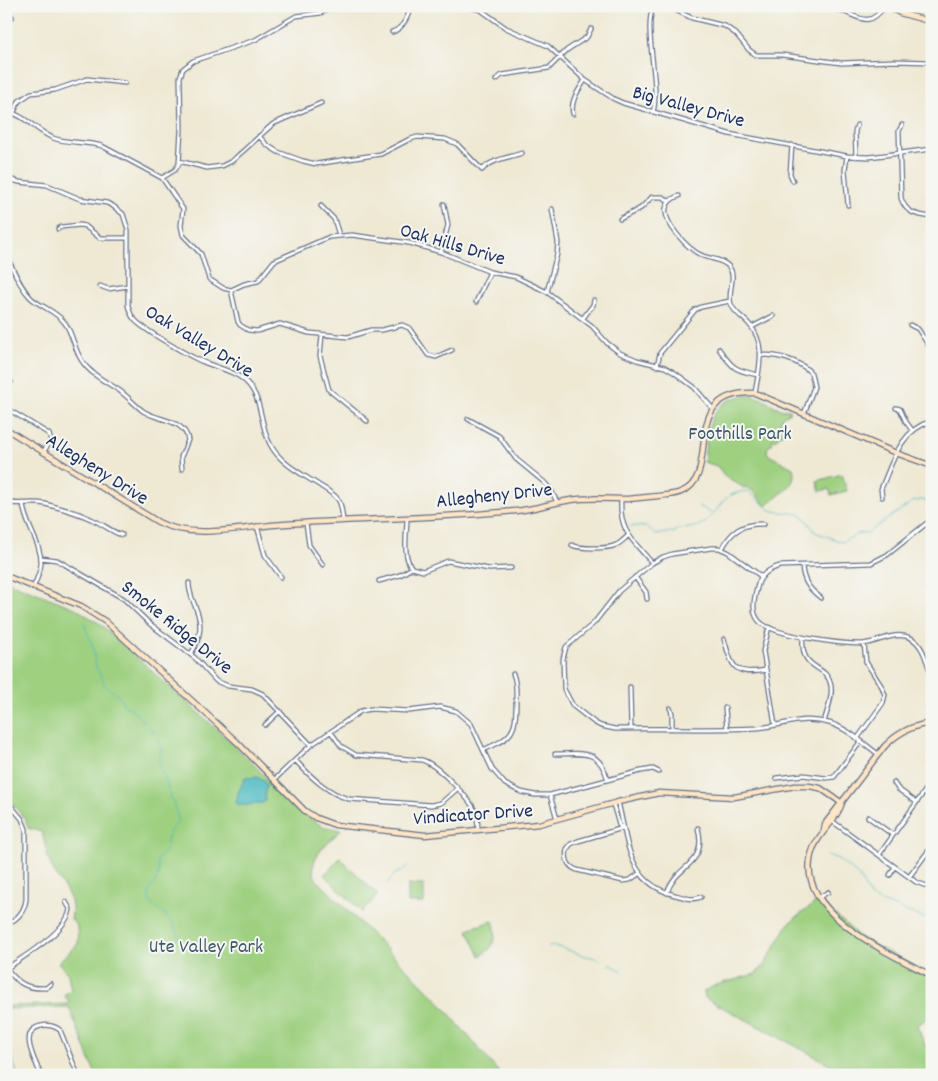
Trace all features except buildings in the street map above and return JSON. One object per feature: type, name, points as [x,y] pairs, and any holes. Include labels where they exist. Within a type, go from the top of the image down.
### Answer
[{"type":"main road","points":[[886,6],[932,22]]},
{"type":"main road","points":[[713,409],[730,396],[741,393],[755,393],[896,453],[932,466]]},
{"type":"main road","name":"Allegheny Drive","points":[[6,429],[163,525],[191,530],[212,531],[342,520],[407,518],[519,510],[580,499],[621,499],[678,493],[692,484],[699,470],[705,430],[713,409]]},
{"type":"main road","name":"Vindicator Drive","points":[[6,576],[81,606],[106,622],[237,742],[305,811],[316,818],[334,825],[425,835],[539,824],[659,793],[734,797],[802,785],[820,788],[842,803]]},
{"type":"main road","points":[[929,975],[854,932],[818,898],[810,880],[809,861],[813,848],[842,803],[889,741],[915,726],[931,723]]},
{"type":"main road","points":[[824,830],[824,824],[842,803]]},
{"type":"street","points":[[162,178],[175,170],[180,161],[180,82],[186,66],[193,61],[255,40],[296,16],[321,12],[332,6]]},
{"type":"street","points":[[392,32],[402,26],[411,6]]},
{"type":"street","name":"Big Valley Drive","points":[[466,6],[486,12],[506,28],[544,44],[561,56],[585,80],[614,99],[653,112],[721,132],[847,156],[900,154],[932,149]]},
{"type":"street","points":[[653,112],[656,98],[651,46],[651,13],[654,6]]},
{"type":"street","points":[[667,6],[692,18],[725,26],[736,34],[749,50],[756,55],[782,55],[841,63],[932,62]]},
{"type":"street","points":[[826,6],[861,19],[875,16],[886,6]]},
{"type":"street","points":[[6,17],[12,17]]},
{"type":"street","points":[[496,80],[502,75],[549,68],[573,46],[587,37],[591,29]]},
{"type":"street","points":[[14,112],[19,101],[26,94],[55,90],[87,79],[125,83]]},
{"type":"street","points":[[573,114],[573,101],[585,80]]},
{"type":"street","points":[[180,161],[206,168],[222,166],[232,161],[273,124],[321,103]]},
{"type":"street","points":[[6,111],[14,112],[23,117],[52,138],[67,142],[94,144],[116,153],[162,178],[183,209],[181,231],[185,238],[201,254],[210,279],[223,288],[231,290],[238,322],[244,328],[256,331],[280,324],[304,332],[348,337],[371,330],[382,330],[402,325],[410,328],[428,355],[436,357],[452,350]]},
{"type":"street","points":[[856,157],[855,131],[857,125]]},
{"type":"street","points":[[902,125],[899,131],[900,193],[902,203],[913,214],[932,217]]},
{"type":"street","points":[[259,136],[278,152],[309,163],[321,164],[382,154],[417,137],[445,139],[457,144],[482,170],[487,164],[522,153]]},
{"type":"street","points":[[792,145],[790,174],[793,182]]},
{"type":"street","points":[[113,159],[116,153]]},
{"type":"street","points":[[847,156],[845,170],[848,205]]},
{"type":"street","name":"Oak Valley Drive","points":[[6,178],[19,182],[47,185],[80,199],[103,202],[113,206],[125,218],[128,226],[130,313],[139,324],[189,355],[232,372],[249,384],[258,400],[268,439],[273,450],[287,464],[336,496],[342,507],[342,520]]},
{"type":"street","points":[[620,219],[641,208],[652,197],[663,196],[669,201]]},
{"type":"street","points":[[679,196],[669,201],[666,211],[668,222],[688,246],[701,255],[725,263],[730,268],[732,274],[730,301],[736,312],[752,328],[758,338],[761,355],[755,393]]},
{"type":"street","points":[[441,252],[448,225],[444,204]]},
{"type":"street","points":[[321,206],[334,219],[339,235]]},
{"type":"street","points":[[547,292],[557,254],[558,242],[552,209]]},
{"type":"street","points":[[58,229],[81,225],[103,239],[128,238]]},
{"type":"street","name":"Oak Hills Drive","points":[[231,290],[244,284],[258,281],[274,261],[325,238],[352,234],[403,242],[441,252],[490,272],[516,278],[547,292],[583,318],[620,353],[670,370],[692,384],[713,409]]},
{"type":"street","points":[[6,255],[19,282],[27,293],[66,324],[82,360],[96,376],[147,413],[184,428],[188,440],[181,457],[182,469]]},
{"type":"street","points":[[476,302],[490,272]]},
{"type":"street","points":[[100,286],[108,288],[128,286]]},
{"type":"street","points":[[583,318],[593,305],[594,300]]},
{"type":"street","points":[[657,366],[660,354],[695,310],[730,301]]},
{"type":"street","points":[[752,328],[773,316]]},
{"type":"street","points":[[910,325],[918,329],[932,351]]},
{"type":"street","points":[[322,335],[320,356],[329,390],[367,421]]},
{"type":"street","points":[[719,349],[737,370],[758,375]]},
{"type":"street","points":[[761,355],[775,356],[798,363],[811,373],[814,387],[804,414]]},
{"type":"street","points":[[93,381],[96,376]]},
{"type":"street","points":[[6,379],[11,382],[6,390]]},
{"type":"street","points":[[6,408],[49,434],[50,441],[43,452]]},
{"type":"street","points":[[896,408],[900,409],[912,430]]},
{"type":"street","points":[[468,419],[499,436],[516,459],[551,490],[557,503]]},
{"type":"street","points":[[882,497],[881,489],[905,436],[920,424],[932,421]]},
{"type":"street","points":[[621,499],[622,522],[629,535],[652,563]]},
{"type":"street","points":[[6,502],[45,504],[95,520],[115,533],[122,535]]},
{"type":"street","points":[[23,503],[24,513],[41,558],[39,573],[34,586]]},
{"type":"street","points":[[407,518],[407,560],[412,568],[423,571],[448,561],[486,568],[512,568]]},
{"type":"street","points":[[932,519],[887,555],[875,562],[866,564],[777,567],[769,571],[762,577],[756,589],[754,611],[759,621],[769,628],[803,638],[864,644],[896,635],[910,638],[921,648],[932,678]]},
{"type":"street","points":[[306,523],[309,545],[323,565]]},
{"type":"street","points":[[722,549],[729,536],[737,530],[752,524],[764,524]]},
{"type":"street","points":[[258,526],[266,555],[281,577]]},
{"type":"street","points":[[572,545],[577,548],[610,547],[618,544],[629,535]]},
{"type":"street","points":[[762,577],[722,549],[711,548],[672,554],[652,563],[619,591],[594,623],[568,644],[564,651],[562,678],[566,695],[578,711],[601,726],[615,729],[727,729],[775,725],[803,719],[835,725],[878,754]]},
{"type":"street","name":"Smoke Ridge Drive","points":[[41,558],[57,560],[124,600],[150,624],[191,654],[216,681],[228,686],[258,691],[267,697],[311,744]]},
{"type":"street","points":[[802,566],[802,575],[806,584],[821,598]]},
{"type":"street","points":[[378,581],[400,575],[412,568]]},
{"type":"street","points":[[635,577],[646,592],[646,598]]},
{"type":"street","points":[[189,583],[189,591],[201,622],[199,639],[191,654]]},
{"type":"street","points":[[769,628],[762,651],[775,725]]},
{"type":"street","points":[[803,638],[802,648],[805,657],[824,672],[831,685],[831,695],[824,722]]},
{"type":"street","points":[[724,639],[730,659],[738,669],[750,673],[766,670]]},
{"type":"street","points":[[776,778],[803,775],[826,778],[834,777],[859,740],[884,699],[884,691],[866,662],[864,644]]},
{"type":"street","points":[[483,750],[503,741],[514,729],[516,720],[516,682],[513,674]]},
{"type":"street","points":[[630,687],[630,729]]},
{"type":"street","points":[[931,723],[928,707],[932,695]]},
{"type":"street","points":[[274,780],[311,744],[356,714],[371,709],[402,711],[445,708],[456,711],[467,719],[474,730],[495,774],[510,787],[528,794],[550,795],[641,771],[653,770],[659,772]]},
{"type":"street","points":[[670,708],[672,728]]},
{"type":"street","points":[[725,708],[727,729]]},
{"type":"street","points":[[265,725],[280,711]]},
{"type":"street","points":[[331,732],[341,746],[356,755],[427,762],[436,767],[474,808],[478,830]]},
{"type":"street","points":[[555,754],[586,754],[595,757],[604,768],[608,780]]},
{"type":"street","points":[[929,756],[932,766]]},
{"type":"street","points":[[295,760],[318,782],[338,795],[349,799],[431,805],[441,803],[457,789]]},
{"type":"street","points":[[879,855],[932,781]]},
{"type":"street","points":[[894,783],[898,789],[916,802]]},
{"type":"street","points":[[550,795],[557,819]]},
{"type":"street","points":[[6,800],[8,805],[22,819],[26,829],[26,900],[19,916],[6,924]]},
{"type":"street","points":[[615,803],[619,825],[623,828],[632,860],[640,873],[655,887],[667,893],[694,900],[701,897]]},
{"type":"street","points":[[868,817],[893,835]]},
{"type":"street","points":[[832,821],[909,877],[920,884],[932,888]]},
{"type":"street","points":[[623,828],[574,842],[568,849],[567,862],[576,870],[619,881],[630,880],[640,873]]},
{"type":"street","points":[[667,893],[671,883],[699,852],[701,840],[698,828]]},
{"type":"street","points":[[909,877],[932,846]]},
{"type":"street","points":[[890,875],[895,867]]},
{"type":"street","points":[[818,898],[828,892]]},
{"type":"street","points":[[51,984],[46,988],[25,986],[13,978],[6,969],[38,946],[66,922],[70,910],[66,902]]},
{"type":"street","points":[[854,932],[857,927]]},
{"type":"street","points":[[929,975],[932,965]]},
{"type":"street","points":[[41,1075],[28,1039],[29,1031],[42,1026],[57,1027],[64,1038],[78,1075]]},
{"type":"green space","name":"Foothills Park","points":[[750,395],[783,410],[788,409],[791,411],[782,417],[779,427],[783,433],[775,440],[773,439],[767,452],[769,455],[793,468],[793,481],[786,490],[766,506],[753,491],[746,487],[744,488],[724,475],[717,466],[704,462],[709,426],[718,409],[726,402]]},
{"type":"green space","name":"Foothills Park","points":[[842,474],[847,491],[831,495],[829,489],[820,491],[817,481]]},
{"type":"green space","name":"Ute Valley Park","points":[[6,581],[75,608],[100,624],[233,744],[303,814],[322,826],[341,830],[324,846],[316,858],[314,871],[316,879],[437,999],[501,1075],[96,1075],[69,1007],[8,1009],[8,1006],[67,1004],[69,1002],[64,995],[71,990],[68,974],[58,962],[78,944],[77,926],[71,919],[72,904],[51,866],[42,832],[28,828],[25,819],[6,796]]},
{"type":"green space","points":[[340,858],[378,895],[362,912],[324,875]]},
{"type":"green space","points":[[408,885],[424,885],[424,903],[408,903]]},
{"type":"green space","points":[[815,903],[823,904],[860,937],[932,976],[932,1014],[917,1026],[925,1045],[932,1051],[932,1075],[850,1075],[705,998],[704,991],[716,985],[755,974],[763,967],[789,923]]},
{"type":"green space","points":[[493,921],[495,927],[494,942],[489,950],[480,956],[468,931],[470,928]]},
{"type":"water","points":[[257,777],[264,781],[267,786],[265,801],[263,803],[245,805],[236,803],[238,793],[245,778]]},
{"type":"waterway","points":[[631,526],[647,527],[656,535],[674,533],[677,529],[685,529],[705,522],[728,497],[739,492],[748,491],[773,511],[799,514],[806,519],[815,532],[842,542],[860,533],[867,533],[914,501],[932,502]]},
{"type":"waterway","points":[[699,506],[711,513]]},
{"type":"waterway","points":[[84,623],[93,647],[96,667],[104,680],[103,683],[117,694],[124,706],[130,707],[144,722]]},
{"type":"waterway","points":[[148,726],[157,735],[161,748],[159,762],[178,817],[177,823],[170,831],[166,850],[157,860],[158,876],[150,890],[150,900],[170,920],[187,947]]},
{"type":"waterway","points":[[827,855],[838,859],[858,875],[871,898],[932,921]]},
{"type":"waterway","points":[[387,883],[395,874],[404,870],[407,866]]},
{"type":"waterway","points":[[549,946],[559,947],[599,959]]},
{"type":"waterway","points":[[609,964],[622,971]]},
{"type":"waterway","points":[[6,1045],[18,1075]]}]
